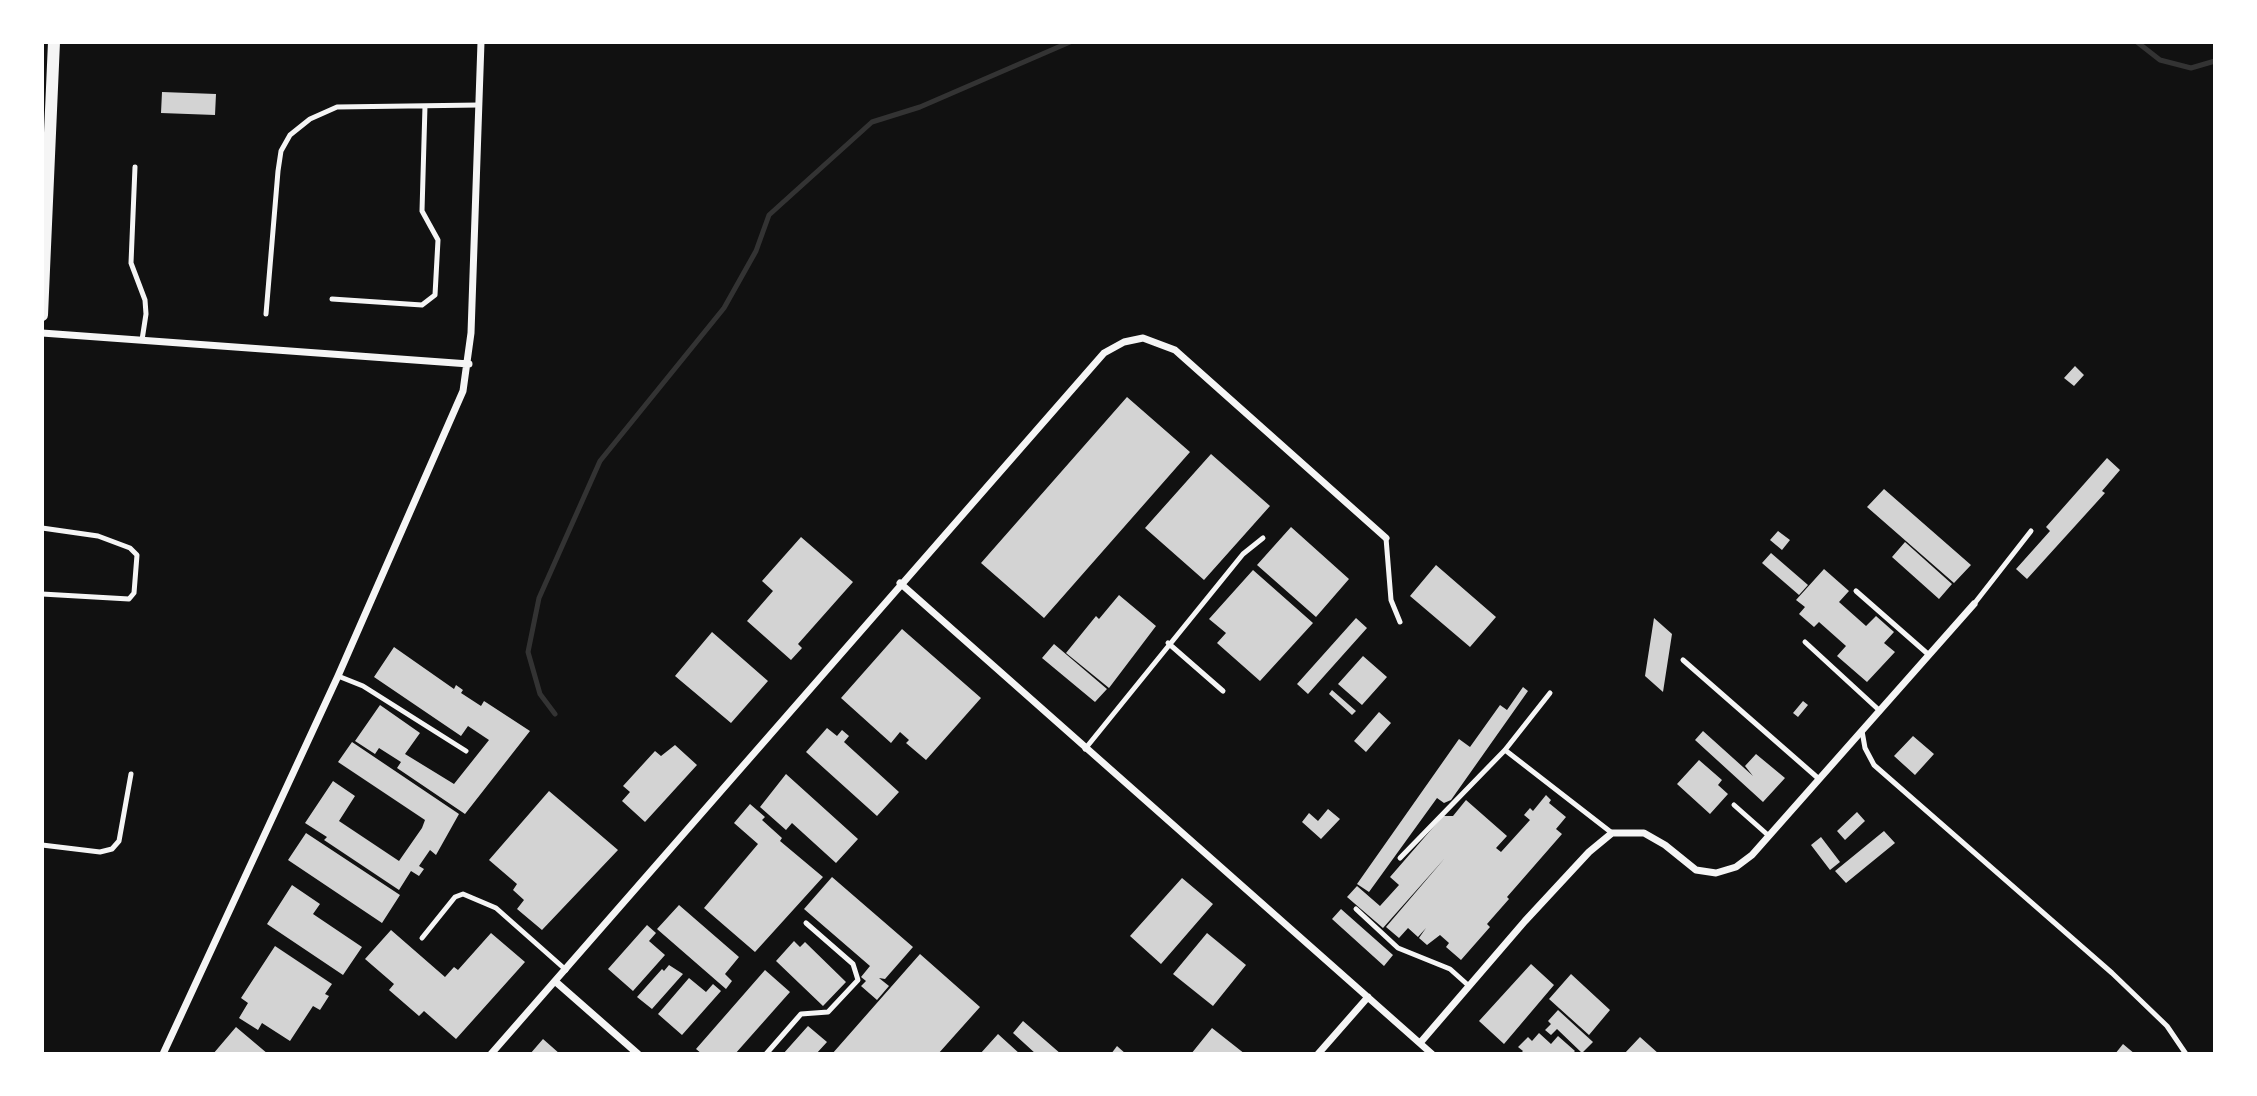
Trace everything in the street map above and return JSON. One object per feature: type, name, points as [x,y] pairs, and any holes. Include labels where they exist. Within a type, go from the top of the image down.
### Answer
[{"type":"street","points":[[42,315],[54,42]]},
{"type":"street","points":[[163,1054],[338,676],[463,391],[469,365],[481,42]]},
{"type":"street","points":[[42,333],[469,365]]},
{"type":"street","points":[[491,1054],[900,583],[1104,353],[1124,342],[1143,338],[1175,350],[1385,538]]},
{"type":"street","points":[[900,583],[1085,750],[1432,1054]]},
{"type":"street","points":[[1420,1043],[1589,852],[1612,833],[1644,833],[1665,845],[1696,870],[1716,873],[1736,867],[1769,836],[1974,604]]},
{"type":"street","points":[[556,982],[638,1054]]},
{"type":"street","points":[[1318,1054],[1368,998]]},
{"type":"lane","points":[[266,314],[278,171],[281,151],[290,135],[310,119],[337,107],[479,105]]},
{"type":"lane","points":[[332,299],[422,305],[435,295],[438,240],[422,211],[425,106]]},
{"type":"lane","points":[[135,167],[131,263],[145,300],[142,340]]},
{"type":"lane","points":[[42,528],[98,536],[130,548],[137,555],[134,593],[129,599],[42,594]]},
{"type":"lane","points":[[1974,604],[2031,531]]},
{"type":"lane","points":[[1085,750],[1168,643],[1242,554],[1263,538]]},
{"type":"lane","points":[[1385,538],[1391,600],[1400,622]]},
{"type":"lane","points":[[1856,591],[1929,655]]},
{"type":"lane","points":[[1805,642],[1880,711]]},
{"type":"lane","points":[[1168,643],[1223,691]]},
{"type":"lane","points":[[1684,660],[1819,779]]},
{"type":"lane","points":[[338,676],[363,686],[466,751]]},
{"type":"lane","points":[[1400,858],[1505,750],[1550,693]]},
{"type":"lane","points":[[1862,732],[1865,748],[1874,765],[2112,973],[2167,1026],[2186,1054]]},
{"type":"lane","points":[[1505,750],[1612,833]]},
{"type":"lane","points":[[42,845],[100,852],[112,849],[119,841],[131,774]]},
{"type":"lane","points":[[1734,805],[1769,836]]},
{"type":"lane","points":[[422,938],[455,897],[463,894],[496,908],[566,970]]},
{"type":"lane","points":[[1356,909],[1398,948],[1450,969],[1469,986]]},
{"type":"lane","points":[[766,1054],[801,1014],[828,1012],[858,980],[853,964],[806,923]]},
{"type":"building","points":[[162,92],[216,94],[215,115],[161,113]]},
{"type":"building","points":[[2075,366],[2084,375],[2074,386],[2064,378]]},
{"type":"building","points":[[1127,397],[1190,452],[1044,618],[981,563]]},
{"type":"building","points":[[1211,454],[1270,506],[1204,580],[1145,528]]},
{"type":"building","points":[[2107,458],[2120,470],[2102,491],[2105,493],[2027,579],[2016,569],[2050,531],[2046,527]]},
{"type":"building","points":[[1884,489],[1971,565],[1954,583],[1867,507]]},
{"type":"building","points":[[1291,527],[1349,579],[1316,617],[1257,565]]},
{"type":"building","points":[[1778,531],[1790,540],[1782,550],[1770,540]]},
{"type":"building","points":[[801,537],[853,582],[798,644],[802,648],[791,660],[747,621],[773,591],[762,581]]},
{"type":"building","points":[[1905,542],[1952,584],[1939,599],[1892,557]]},
{"type":"building","points":[[1771,553],[1808,585],[1799,595],[1762,563]]},
{"type":"building","points":[[1436,565],[1496,617],[1470,647],[1410,596]]},
{"type":"building","points":[[1824,569],[1849,591],[1839,602],[1866,626],[1876,616],[1894,632],[1884,643],[1895,652],[1867,682],[1837,656],[1846,646],[1819,622],[1814,627],[1799,614],[1805,607],[1796,600]]},
{"type":"building","points":[[1253,570],[1313,623],[1260,681],[1217,643],[1226,633],[1209,619]]},
{"type":"building","points":[[1119,595],[1156,626],[1109,688],[1066,653],[1096,616],[1099,619]]},
{"type":"building","points":[[1356,618],[1367,628],[1308,694],[1297,684]]},
{"type":"building","points":[[1654,618],[1672,634],[1663,692],[1645,676]]},
{"type":"building","points":[[902,629],[981,698],[926,760],[906,743],[909,740],[900,732],[891,743],[841,698]]},
{"type":"building","points":[[712,632],[768,681],[731,723],[675,676]]},
{"type":"building","points":[[1054,644],[1107,689],[1095,702],[1042,658]]},
{"type":"building","points":[[394,647],[454,689],[456,685],[463,690],[461,693],[481,706],[484,701],[530,731],[465,814],[397,768],[401,762],[379,748],[375,754],[355,741],[380,705],[420,733],[405,754],[454,784],[489,740],[468,726],[461,736],[374,677]]},
{"type":"building","points":[[1363,656],[1387,677],[1362,705],[1338,684]]},
{"type":"building","points":[[1523,687],[1528,691],[1451,800],[1444,803],[1437,798],[1369,892],[1357,884],[1459,739],[1470,747],[1500,705],[1507,710]]},
{"type":"building","points":[[1332,690],[1356,711],[1352,715],[1329,694]]},
{"type":"building","points":[[1803,701],[1808,705],[1798,717],[1793,713]]},
{"type":"building","points":[[1379,712],[1391,723],[1366,752],[1354,741]]},
{"type":"building","points":[[827,728],[837,736],[842,730],[849,736],[844,742],[899,792],[877,816],[806,752]]},
{"type":"building","points":[[1703,731],[1753,776],[1745,766],[1756,754],[1785,778],[1763,802],[1695,740]]},
{"type":"building","points":[[1913,736],[1934,754],[1915,775],[1894,756]]},
{"type":"building","points":[[352,742],[459,814],[436,855],[430,850],[419,866],[424,869],[419,876],[411,871],[399,890],[324,840],[327,837],[305,823],[333,781],[355,796],[339,821],[399,861],[422,828],[425,820],[338,762]]},
{"type":"building","points":[[675,745],[697,765],[645,822],[622,801],[630,792],[623,786],[655,751],[661,756]]},
{"type":"building","points":[[1699,760],[1722,780],[1718,785],[1728,794],[1710,814],[1677,784]]},
{"type":"building","points":[[786,774],[858,839],[836,863],[792,823],[786,830],[760,807]]},
{"type":"building","points":[[549,791],[618,850],[542,930],[517,909],[524,900],[513,890],[517,884],[489,860]]},
{"type":"building","points":[[1546,795],[1551,800],[1549,803],[1566,817],[1556,829],[1562,834],[1507,897],[1509,899],[1487,924],[1490,927],[1461,960],[1446,947],[1449,943],[1440,935],[1427,945],[1419,938],[1426,928],[1418,937],[1408,928],[1399,938],[1386,927],[1445,858],[1383,928],[1347,897],[1357,886],[1380,906],[1399,885],[1390,877],[1443,816],[1453,816],[1466,800],[1507,836],[1496,848],[1501,852],[1530,820],[1524,815],[1530,808],[1533,811]]},
{"type":"building","points":[[750,804],[765,817],[762,820],[782,838],[780,841],[823,877],[755,952],[704,908],[758,844],[734,823]]},
{"type":"building","points":[[1328,809],[1340,819],[1321,839],[1302,822],[1309,813],[1318,821]]},
{"type":"building","points":[[1857,812],[1865,821],[1845,840],[1837,831]]},
{"type":"building","points":[[1884,831],[1895,843],[1846,883],[1835,871]]},
{"type":"building","points":[[306,833],[400,895],[382,923],[288,860]]},
{"type":"building","points":[[1821,837],[1840,862],[1830,870],[1811,845]]},
{"type":"building","points":[[832,877],[913,947],[885,979],[879,978],[889,986],[877,1000],[861,986],[866,981],[861,977],[870,966],[804,909]]},
{"type":"building","points":[[1182,878],[1213,904],[1161,964],[1130,936]]},
{"type":"building","points":[[292,885],[320,904],[313,914],[362,947],[343,975],[267,924]]},
{"type":"building","points":[[679,905],[739,957],[725,974],[732,981],[726,989],[657,929]]},
{"type":"building","points":[[1341,909],[1393,955],[1384,966],[1332,919]]},
{"type":"building","points":[[647,925],[656,933],[649,941],[665,955],[633,991],[608,969]]},
{"type":"building","points":[[391,930],[445,977],[454,967],[458,970],[491,933],[525,962],[456,1039],[424,1011],[419,1016],[389,990],[394,984],[365,959]]},
{"type":"building","points":[[1207,933],[1246,965],[1213,1006],[1173,974]]},
{"type":"building","points":[[794,941],[800,947],[805,942],[846,982],[823,1006],[776,961]]},
{"type":"building","points":[[275,946],[332,984],[325,994],[329,996],[320,1010],[313,1006],[290,1041],[262,1023],[258,1030],[239,1018],[248,1003],[241,998]]},
{"type":"building","points":[[920,954],[980,1007],[938,1054],[832,1054]]},
{"type":"building","points":[[1531,964],[1554,985],[1504,1044],[1479,1021]]},
{"type":"building","points":[[669,965],[683,974],[652,1009],[637,997],[662,969],[664,971]]},
{"type":"building","points":[[765,970],[790,992],[735,1054],[702,1054],[696,1049]]},
{"type":"building","points":[[1571,974],[1610,1010],[1589,1035],[1549,999]]},
{"type":"building","points":[[689,978],[706,992],[713,984],[721,991],[682,1035],[658,1014]]},
{"type":"building","points":[[1558,1010],[1593,1042],[1582,1053],[1557,1029],[1551,1035],[1545,1030],[1551,1024],[1548,1021]]},
{"type":"building","points":[[1023,1021],[1061,1054],[1036,1054],[1013,1033]]},
{"type":"building","points":[[808,1026],[827,1042],[816,1054],[783,1054]]},
{"type":"building","points":[[236,1027],[268,1054],[213,1054]]},
{"type":"building","points":[[1212,1028],[1245,1054],[1191,1054]]},
{"type":"building","points":[[1539,1033],[1551,1044],[1558,1036],[1575,1051],[1572,1054],[1520,1054],[1523,1051],[1518,1047],[1528,1037],[1532,1041]]},
{"type":"building","points":[[998,1034],[1020,1054],[980,1054]]},
{"type":"building","points":[[1640,1037],[1659,1054],[1624,1054]]},
{"type":"building","points":[[543,1039],[560,1054],[530,1054]]},
{"type":"building","points":[[2123,1044],[2135,1054],[2115,1054]]},
{"type":"building","points":[[1117,1046],[1126,1054],[1111,1054]]},
{"type":"waterway","points":[[555,714],[540,694],[528,652],[539,598],[600,461],[724,308],[756,251],[769,215],[872,122],[920,107],[1070,42]]},
{"type":"waterway","points":[[2137,42],[2160,60],[2191,68],[2215,61]]}]
